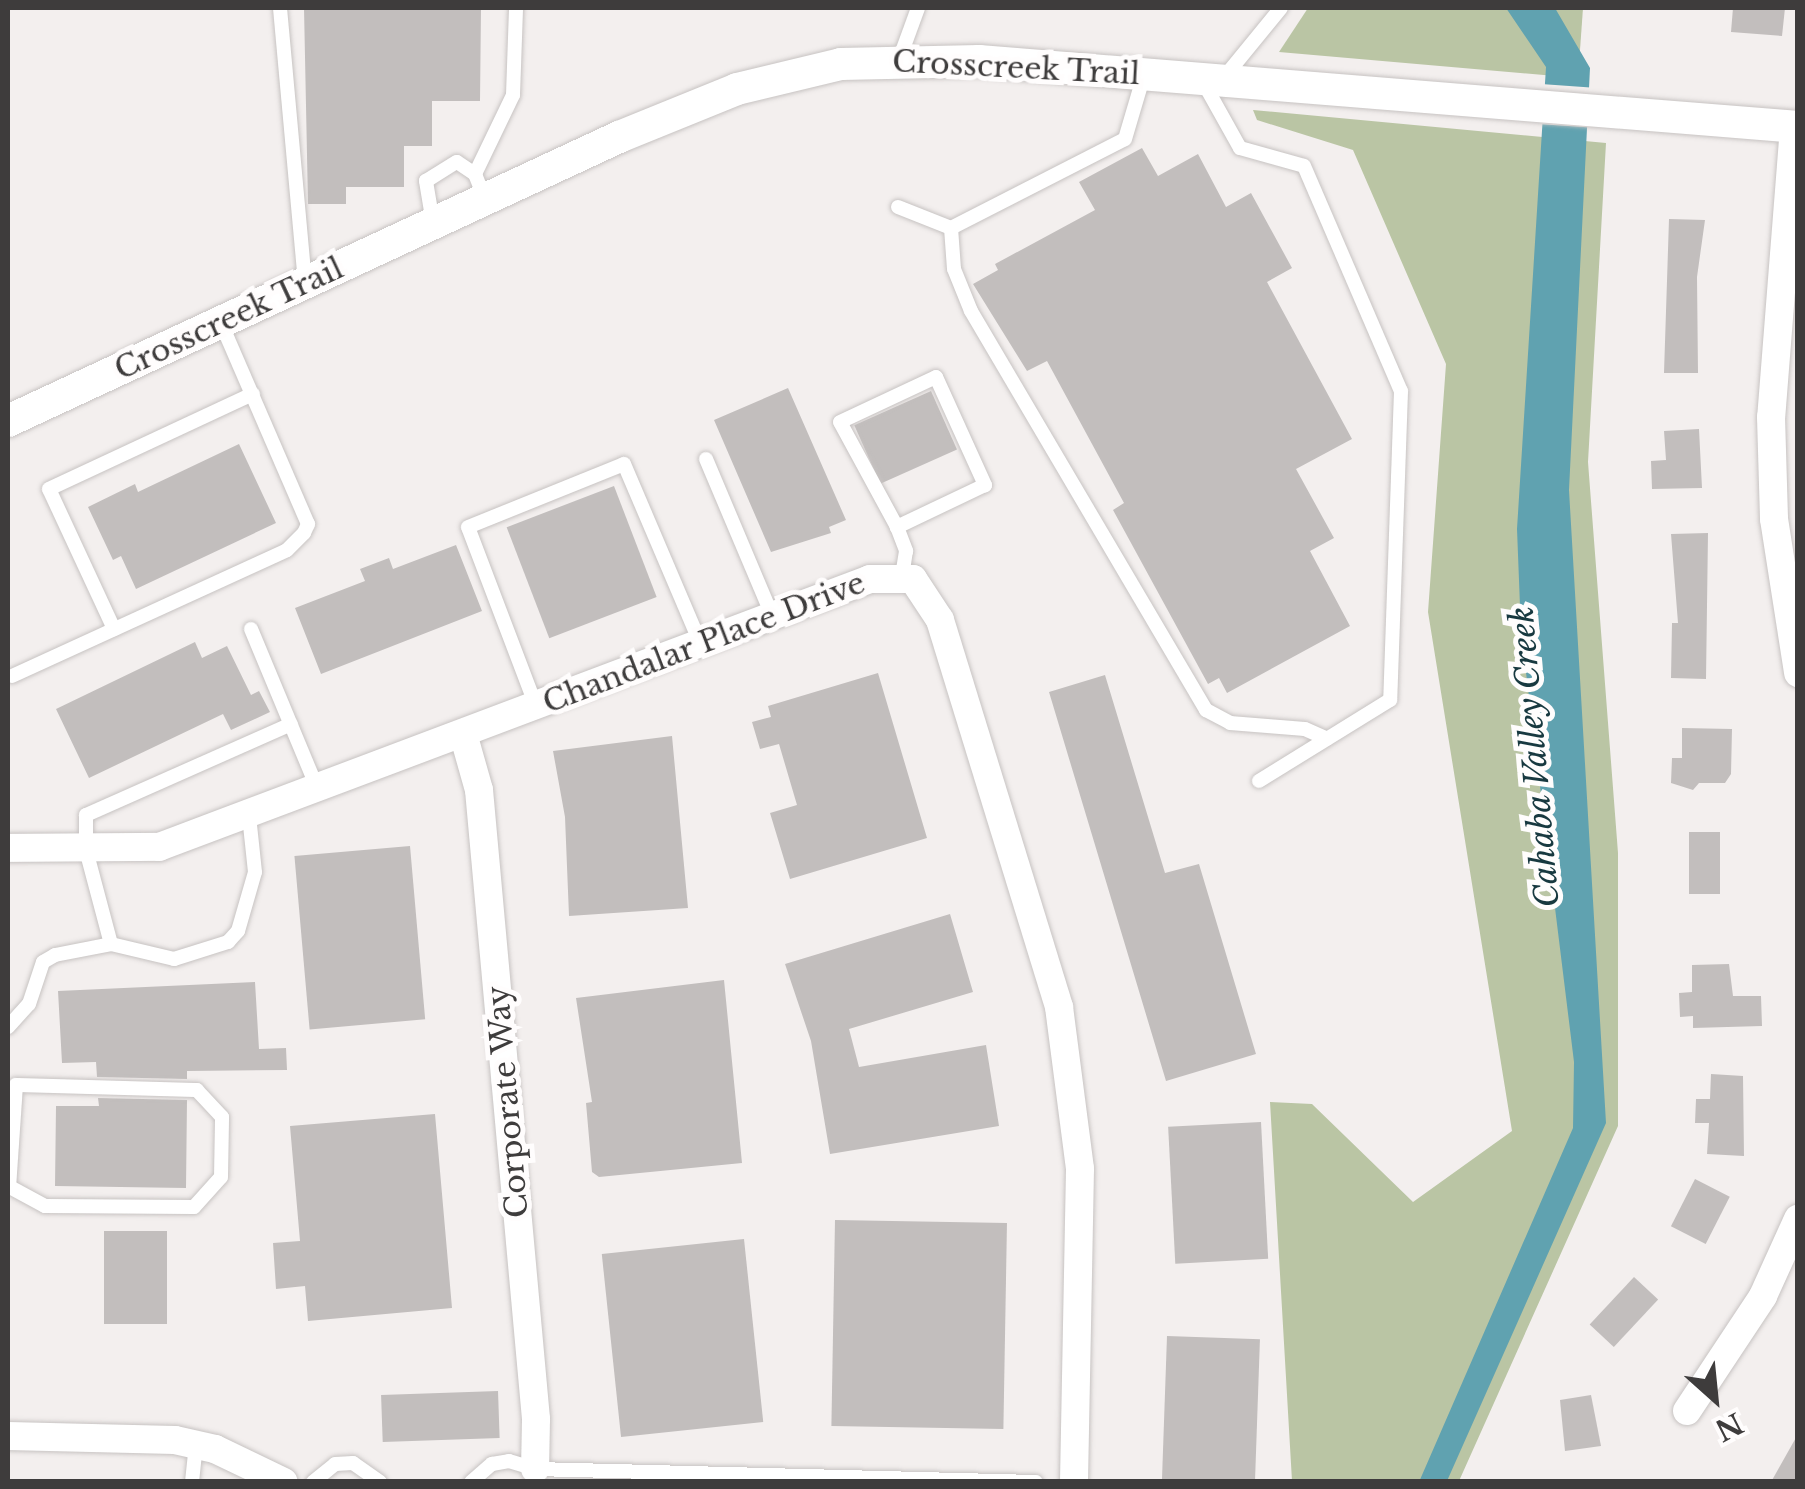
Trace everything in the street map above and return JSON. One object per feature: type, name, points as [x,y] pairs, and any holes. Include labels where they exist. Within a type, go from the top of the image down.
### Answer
[{"type":"street","name":"Crosscreek Trail","points":[[8,421],[433,224],[480,186],[736,89],[841,64],[899,60],[1144,74],[1796,127]]},
{"type":"street","points":[[1796,127],[1770,416],[1774,518],[1797,672]]},
{"type":"street","name":"Chandalar Place Drive","points":[[8,848],[159,847],[464,737],[870,578],[902,576],[924,590],[940,620],[1059,1007],[1081,1198],[1074,1482]]},
{"type":"street","name":"Corporate Way","points":[[464,737],[480,790],[536,1419],[535,1477]]},
{"type":"street","points":[[1687,1411],[1764,1296],[1798,1220]]},
{"type":"street","points":[[8,1436],[196,1445],[284,1482]]},
{"type":"lane","points":[[280,8],[305,285]]},
{"type":"lane","points":[[433,224],[426,181],[457,162],[480,186],[513,94],[516,8]]},
{"type":"lane","points":[[899,60],[918,8]]},
{"type":"lane","points":[[1258,781],[1390,700],[1401,391],[1304,166],[1240,148],[1212,80],[1281,8]]},
{"type":"lane","points":[[898,206],[951,228],[1125,139],[1144,74]]},
{"type":"lane","points":[[951,228],[954,269],[972,311],[1084,493],[1206,710],[1230,722],[1305,729],[1327,739]]},
{"type":"lane","points":[[9,676],[287,550],[308,524],[221,323]]},
{"type":"lane","points":[[897,526],[984,485],[936,377],[840,422],[897,526],[906,551],[902,576]]},
{"type":"lane","points":[[114,629],[48,490],[253,394]]},
{"type":"lane","points":[[706,459],[772,615]]},
{"type":"lane","points":[[536,707],[468,526],[624,464],[700,642]]},
{"type":"lane","points":[[250,630],[319,791]]},
{"type":"lane","points":[[110,944],[86,850],[86,815],[97,806],[291,724]]},
{"type":"lane","points":[[8,1027],[28,1004],[44,962],[110,944],[174,959],[228,942],[238,932],[255,872],[250,816]]},
{"type":"lane","points":[[16,1085],[197,1090],[222,1117],[221,1177],[194,1207],[45,1206],[8,1187],[16,1085]]},
{"type":"lane","points":[[192,1482],[196,1445]]},
{"type":"lane","points":[[312,1482],[335,1464],[353,1462],[380,1482]]},
{"type":"lane","points":[[471,1482],[492,1464],[535,1477],[1036,1482]]},
{"type":"green space","points":[[1308,8],[1583,8],[1578,78],[1279,52]]},
{"type":"green space","points":[[1253,110],[1606,143],[1588,462],[1618,853],[1618,1126],[1459,1481],[1292,1481],[1270,1102],[1312,1104],[1413,1202],[1512,1131],[1428,612],[1446,364],[1353,150],[1257,120]]},
{"type":"water","points":[[1506,8],[1555,8],[1590,68],[1569,490],[1606,1123],[1447,1481],[1419,1482],[1573,1128],[1574,1062],[1521,632],[1517,529],[1546,67]]},
{"type":"pier","points":[[1541,84],[1594,88],[1591,128],[1538,124]]},
{"type":"building","points":[[304,8],[481,8],[480,101],[432,101],[432,146],[404,146],[404,187],[346,187],[346,204],[308,204]]},
{"type":"building","points":[[1733,8],[1785,8],[1782,36],[1731,32]]},
{"type":"building","points":[[1142,148],[1158,176],[1198,154],[1226,207],[1251,193],[1292,268],[1267,282],[1352,439],[1296,469],[1334,538],[1310,551],[1350,626],[1227,693],[1219,678],[1208,684],[1113,510],[1124,503],[1047,361],[1027,371],[973,284],[998,270],[995,264],[1095,210],[1079,182]]},
{"type":"building","points":[[1669,219],[1705,220],[1697,277],[1698,373],[1664,373]]},
{"type":"building","points":[[788,388],[846,520],[829,527],[831,533],[771,552],[714,420]]},
{"type":"building","points":[[931,391],[957,449],[880,484],[854,425]]},
{"type":"building","points":[[1699,429],[1702,488],[1652,489],[1651,461],[1666,460],[1664,431]]},
{"type":"building","points":[[239,444],[276,523],[136,589],[121,556],[113,560],[88,507],[135,484],[138,492]]},
{"type":"building","points":[[614,486],[657,597],[549,638],[507,527]]},
{"type":"building","points":[[1708,533],[1706,679],[1671,678],[1672,623],[1678,623],[1671,534]]},
{"type":"building","points":[[456,545],[482,611],[321,674],[295,608],[365,581],[360,569],[389,558],[393,569]]},
{"type":"building","points":[[195,642],[202,658],[227,646],[251,695],[259,691],[270,712],[231,730],[223,714],[89,778],[56,709]]},
{"type":"building","points":[[878,673],[927,838],[790,879],[770,813],[797,805],[779,744],[760,749],[752,722],[771,717],[768,706]]},
{"type":"building","points":[[1105,675],[1165,873],[1199,864],[1256,1054],[1166,1081],[1049,692]]},
{"type":"building","points":[[1682,728],[1732,729],[1731,774],[1725,783],[1699,783],[1693,790],[1671,783],[1672,758],[1682,758]]},
{"type":"building","points":[[672,736],[688,908],[569,916],[565,817],[553,751]]},
{"type":"building","points":[[1689,832],[1720,832],[1720,894],[1689,894]]},
{"type":"building","points":[[410,846],[425,1019],[310,1029],[294,856]]},
{"type":"building","points":[[950,914],[973,992],[849,1029],[859,1067],[986,1045],[999,1126],[830,1154],[811,1041],[785,964]]},
{"type":"building","points":[[1729,964],[1733,996],[1761,996],[1762,1026],[1693,1028],[1693,1016],[1680,1017],[1679,993],[1692,992],[1692,965]]},
{"type":"building","points":[[724,980],[742,1163],[599,1177],[592,1172],[586,1103],[592,1102],[576,998]]},
{"type":"building","points":[[255,982],[259,1049],[286,1048],[287,1070],[187,1071],[187,1079],[97,1077],[96,1062],[62,1063],[58,991]]},
{"type":"building","points":[[1711,1074],[1743,1076],[1744,1156],[1707,1154],[1709,1123],[1695,1123],[1696,1099],[1710,1099]]},
{"type":"building","points":[[98,1098],[187,1100],[186,1188],[55,1186],[56,1106],[99,1106]]},
{"type":"building","points":[[435,1114],[452,1308],[308,1321],[305,1286],[276,1289],[273,1243],[300,1241],[290,1126]]},
{"type":"building","points":[[1261,1122],[1268,1259],[1175,1264],[1168,1127]]},
{"type":"building","points":[[1695,1179],[1730,1197],[1706,1244],[1671,1226]]},
{"type":"building","points":[[835,1220],[1007,1223],[1003,1429],[831,1426]]},
{"type":"building","points":[[104,1231],[167,1231],[167,1324],[104,1324]]},
{"type":"building","points":[[744,1239],[763,1422],[621,1437],[602,1254]]},
{"type":"building","points":[[1634,1277],[1658,1300],[1614,1347],[1590,1325]]},
{"type":"building","points":[[1167,1336],[1260,1339],[1255,1482],[1162,1482]]},
{"type":"building","points":[[498,1391],[500,1438],[383,1442],[381,1395]]},
{"type":"building","points":[[1591,1395],[1601,1446],[1565,1451],[1560,1400]]},
{"type":"building","points":[[1798,1434],[1798,1482],[1771,1482]]},
{"type":"water label","name":"Cahaba Valley Creek","points":[[1535,757]]}]
